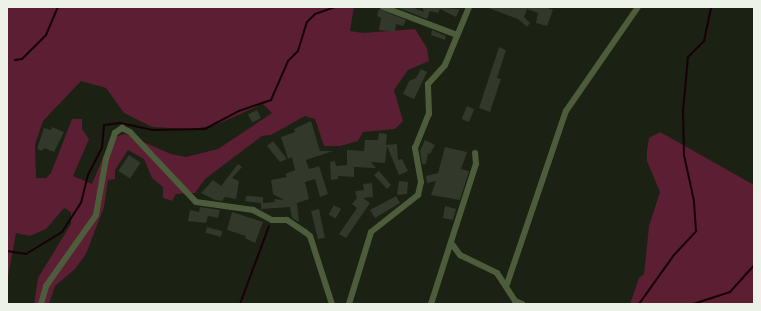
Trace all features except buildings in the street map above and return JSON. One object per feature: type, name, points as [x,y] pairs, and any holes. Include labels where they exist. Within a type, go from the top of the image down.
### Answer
[{"type":"street","points":[[384,7],[457,33]]},
{"type":"street","points":[[349,304],[371,232],[418,195],[421,182],[415,148],[429,114],[428,84],[445,65],[468,8],[461,7]]},
{"type":"street","points":[[507,284],[566,111],[638,7]]},
{"type":"street","points":[[41,304],[46,286],[96,215],[106,159],[115,133],[122,128],[130,132],[196,202],[253,210],[272,220],[288,220],[310,236],[332,304]]},
{"type":"street","points":[[431,304],[452,244],[476,164],[475,153]]},
{"type":"street","points":[[452,244],[460,255],[497,273],[507,284],[515,301],[522,304]]},
{"type":"shaded area","points":[[7,7],[354,7],[350,31],[363,33],[415,29],[427,48],[429,61],[408,70],[394,90],[403,121],[395,129],[363,132],[358,141],[340,146],[324,146],[315,119],[305,116],[271,135],[262,136],[205,179],[195,193],[176,194],[172,201],[163,198],[163,187],[152,178],[144,159],[128,150],[115,170],[115,179],[108,180],[104,207],[86,254],[75,269],[55,286],[49,304],[34,304],[38,278],[71,224],[71,212],[64,208],[46,229],[30,236],[16,233],[7,282]],"holes":[[[81,81],[106,88],[124,113],[152,127],[190,129],[213,126],[263,104],[272,113],[218,149],[186,157],[171,154],[125,134],[118,136],[110,141],[92,184],[73,176],[89,139],[82,129],[82,119],[72,119],[51,173],[46,178],[36,178],[35,144],[43,121]]]},
{"type":"shaded area","points":[[660,132],[754,185],[754,304],[630,304],[639,278],[644,274],[649,226],[660,192],[647,161],[647,150],[649,138]]},
{"type":"waterway","points":[[15,60],[22,59],[46,35],[58,7]]},
{"type":"waterway","points":[[7,251],[26,254],[62,232],[81,203],[88,175],[102,148],[104,125],[120,123],[152,130],[205,129],[239,111],[271,100],[288,61],[298,51],[307,22],[315,14],[335,7]]},
{"type":"waterway","points":[[639,304],[674,255],[696,231],[694,201],[684,155],[683,111],[688,57],[704,41],[711,7]]},
{"type":"waterway","points":[[240,304],[269,226]]},
{"type":"waterway","points":[[693,304],[730,292],[754,265]]}]
